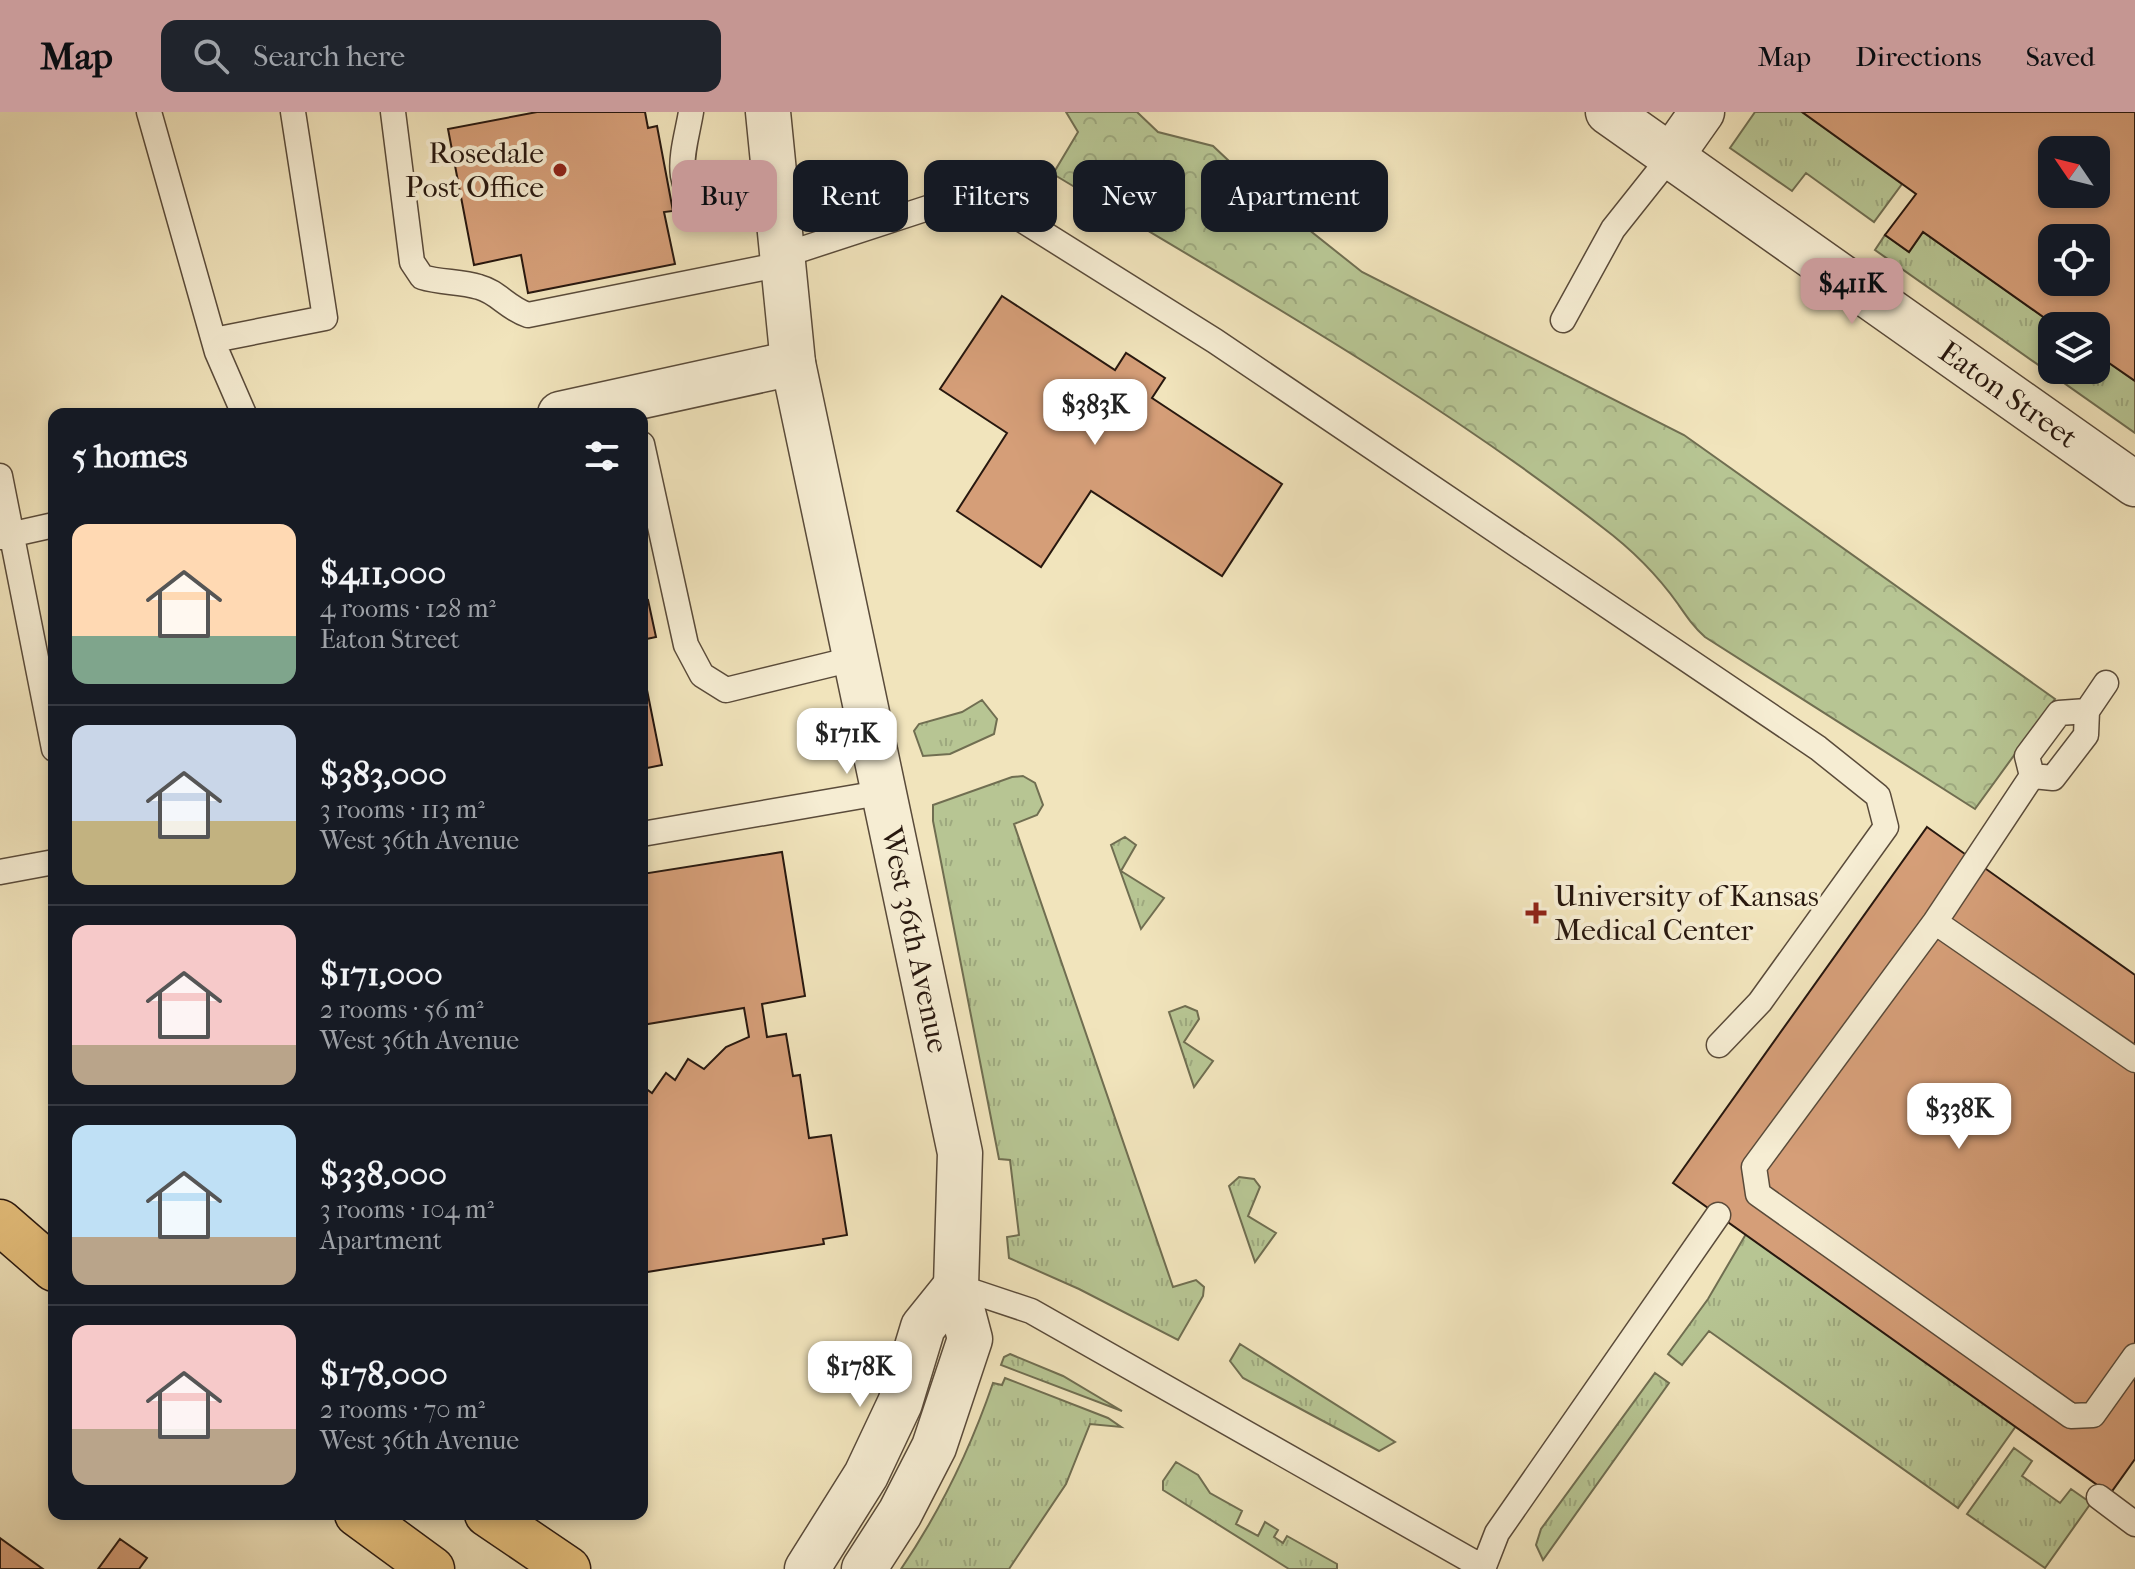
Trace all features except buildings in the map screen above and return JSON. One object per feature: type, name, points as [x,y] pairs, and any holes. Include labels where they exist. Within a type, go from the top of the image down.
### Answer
[{"type":"main road","points":[[25,1237],[48,1262]]},
{"type":"main road","points":[[365,1520],[432,1569]]},
{"type":"main road","points":[[496,1520],[568,1569]]},
{"type":"street","name":"West 36th Avenue","points":[[768,112],[772,160]]},
{"type":"street","name":"Eaton Street","points":[[1608,112],[2135,484]]},
{"type":"street","points":[[1671,156],[1702,112]]},
{"type":"street","name":"West 36th Avenue","points":[[777,221],[793,363],[960,1153],[956,1286],[970,1339],[957,1387],[934,1447],[907,1500],[864,1569]]},
{"type":"street","points":[[634,406],[793,363]]},
{"type":"street","points":[[807,1569],[866,1475],[900,1403],[923,1327],[956,1286]]},
{"type":"lane","points":[[149,112],[214,340],[242,408]]},
{"type":"lane","points":[[214,340],[325,318],[293,112]]},
{"type":"lane","points":[[393,112],[412,262],[422,277],[481,287],[499,297],[510,309],[528,315],[782,260],[934,206],[992,201],[1215,341],[1818,748],[1878,796],[1886,827],[1760,1002],[1719,1045]]},
{"type":"lane","points":[[685,160],[691,112]]},
{"type":"lane","points":[[1563,320],[1613,229],[1671,156]]},
{"type":"lane","points":[[648,471],[686,645],[702,675],[726,690],[857,658]]},
{"type":"lane","points":[[0,476],[5,536],[48,723]]},
{"type":"lane","points":[[5,536],[48,526]]},
{"type":"lane","points":[[2032,776],[2053,778],[2086,735],[2087,711],[2106,683]]},
{"type":"lane","points":[[2087,711],[2059,713],[2027,756],[2032,776],[1935,922],[1754,1167],[1758,1194],[2071,1416],[2093,1415],[2135,1356]]},
{"type":"lane","points":[[648,833],[885,792]]},
{"type":"lane","points":[[0,872],[48,863]]},
{"type":"lane","points":[[1935,922],[2135,1060]]},
{"type":"lane","points":[[956,1286],[1031,1311],[1483,1568],[1497,1533],[1718,1215]]},
{"type":"lane","points":[[2099,1497],[2135,1524]]},
{"type":"green space","points":[[1066,112],[1137,112],[1158,132],[1213,146],[1228,160],[1201,160],[1201,232],[1312,232],[1362,272],[1684,435],[2055,699],[1975,809],[1705,637],[1662,583],[1623,544],[1470,431],[1333,342],[1150,232],[1185,232],[1185,160],[1073,160],[1073,186],[1057,176],[1057,167],[1078,132]]},
{"type":"green space","points":[[1755,112],[1802,112],[1902,184],[1874,222],[1806,173],[1792,191],[1730,148]]},
{"type":"green space","points":[[1923,232],[2038,313],[2038,365],[1875,250],[1885,235],[1909,252]]},
{"type":"green space","points":[[2110,364],[2135,381],[2135,433],[2065,384],[2110,384]]},
{"type":"green space","points":[[982,700],[997,719],[994,734],[950,754],[923,756],[914,731],[919,724],[962,712]]},
{"type":"green space","points":[[1023,776],[1035,783],[1043,805],[1037,815],[1014,824],[1173,1287],[1196,1280],[1204,1287],[1203,1296],[1178,1340],[1079,1289],[1009,1258],[1007,1237],[1019,1235],[1010,1160],[999,1159],[933,821],[933,805],[1012,777]]},
{"type":"green space","points":[[1125,837],[1136,845],[1121,871],[1164,898],[1141,929],[1111,845]]},
{"type":"green space","points":[[1185,1006],[1197,1011],[1199,1019],[1184,1042],[1213,1061],[1194,1087],[1169,1012]]},
{"type":"green space","points":[[1239,1177],[1254,1179],[1260,1187],[1248,1216],[1276,1233],[1255,1262],[1229,1186]]},
{"type":"green space","points":[[1746,1234],[2016,1426],[1958,1508],[1709,1331],[1682,1365],[1668,1354],[1708,1299]]},
{"type":"green space","points":[[1240,1344],[1395,1442],[1379,1451],[1243,1378],[1230,1361]]},
{"type":"green space","points":[[1010,1354],[1063,1376],[1122,1411],[1001,1365],[1004,1357]]},
{"type":"green space","points":[[1655,1373],[1669,1383],[1543,1560],[1536,1545],[1541,1529]]},
{"type":"green space","points":[[1005,1378],[1108,1418],[1121,1427],[1090,1424],[1066,1484],[1009,1569],[901,1569],[953,1479],[993,1383],[1002,1385]]},
{"type":"green space","points":[[2014,1448],[2032,1461],[2022,1476],[2060,1503],[2071,1489],[2091,1503],[2045,1568],[1967,1514]]},
{"type":"green space","points":[[1176,1462],[1198,1475],[1210,1493],[1242,1511],[1236,1524],[1258,1536],[1265,1522],[1278,1530],[1274,1537],[1283,1543],[1287,1536],[1337,1564],[1337,1569],[1289,1569],[1163,1490],[1163,1481]]},
{"type":"place","name":"Rosedale Post Office","points":[[560,170]]},
{"type":"place","name":"University of Kansas Medical Center","points":[[1536,913]]}]
